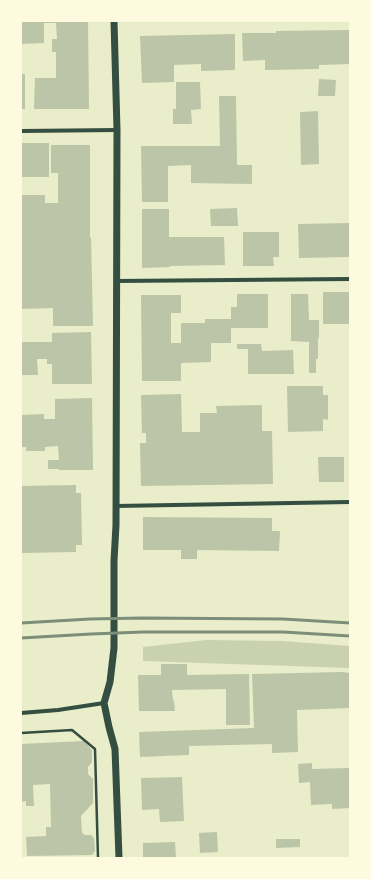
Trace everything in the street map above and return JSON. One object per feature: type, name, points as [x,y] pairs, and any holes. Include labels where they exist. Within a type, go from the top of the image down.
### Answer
[{"type":"street","points":[[114,21],[117,130],[116,525],[114,560],[114,648],[110,682],[104,703],[115,749],[119,858]]},
{"type":"street","points":[[21,131],[117,130]]},
{"type":"street","points":[[116,281],[350,279]]},
{"type":"street","points":[[116,506],[350,502]]},
{"type":"street","points":[[21,713],[58,710],[104,703]]},
{"type":"path","points":[[21,733],[72,730],[95,749],[98,858]]},
{"type":"green space","points":[[206,640],[282,641],[350,646],[350,668],[143,661],[143,647]]},
{"type":"building","points":[[22,21],[88,21],[89,109],[34,109],[35,78],[56,78],[56,52],[52,52],[52,39],[57,39],[56,23],[44,23],[44,43],[21,44]]},
{"type":"building","points":[[350,30],[350,64],[319,65],[319,69],[265,70],[265,60],[243,61],[242,33]]},
{"type":"building","points":[[235,34],[235,70],[201,71],[201,64],[174,65],[174,82],[142,83],[140,36]]},
{"type":"building","points":[[21,74],[25,74],[25,109],[21,109]]},
{"type":"building","points":[[319,79],[336,80],[335,96],[318,96]]},
{"type":"building","points":[[176,82],[200,82],[201,109],[191,110],[192,124],[173,124],[173,109],[176,109]]},
{"type":"building","points":[[219,96],[236,96],[237,165],[252,165],[252,184],[191,183],[191,165],[168,166],[168,202],[142,202],[141,146],[220,146]]},
{"type":"building","points":[[318,111],[319,164],[301,165],[300,112]]},
{"type":"building","points":[[21,143],[49,143],[49,177],[21,177]]},
{"type":"building","points":[[51,145],[90,145],[90,238],[91,237],[93,326],[53,326],[53,308],[21,309],[21,195],[45,195],[45,203],[58,203],[58,173],[51,173]]},
{"type":"building","points":[[237,208],[238,226],[211,226],[210,209]]},
{"type":"building","points":[[142,209],[169,209],[169,237],[224,237],[225,265],[142,268]]},
{"type":"building","points":[[350,223],[350,257],[299,258],[298,224]]},
{"type":"building","points":[[243,232],[279,232],[279,257],[273,257],[274,266],[243,266]]},
{"type":"building","points":[[323,292],[350,292],[350,324],[323,324]]},
{"type":"building","points":[[237,294],[268,294],[268,328],[231,328],[231,343],[211,343],[211,362],[181,363],[181,381],[142,381],[141,295],[181,295],[181,313],[171,313],[171,343],[181,343],[181,323],[205,323],[205,319],[231,319],[231,307],[237,307]]},
{"type":"building","points":[[291,294],[308,294],[309,320],[319,320],[318,359],[316,359],[316,373],[309,373],[309,342],[291,341]]},
{"type":"building","points":[[91,332],[92,384],[52,384],[52,364],[47,364],[47,359],[37,359],[38,375],[21,375],[21,342],[52,342],[52,333]]},
{"type":"building","points":[[237,344],[261,344],[262,351],[293,350],[294,374],[248,374],[248,349],[237,349]]},
{"type":"building","points":[[287,386],[323,386],[323,395],[328,395],[328,420],[323,419],[323,431],[288,432]]},
{"type":"building","points":[[181,394],[182,432],[200,432],[200,413],[217,413],[216,406],[262,405],[262,431],[272,431],[273,484],[141,486],[140,443],[146,443],[146,433],[142,433],[141,395]]},
{"type":"building","points":[[92,398],[93,470],[48,469],[48,460],[59,460],[58,446],[45,447],[45,451],[26,451],[26,447],[21,447],[21,415],[44,414],[44,419],[55,419],[55,399]]},
{"type":"building","points":[[318,457],[344,457],[344,482],[319,482]]},
{"type":"building","points":[[76,485],[76,493],[81,493],[82,545],[76,545],[76,552],[21,553],[21,486]]},
{"type":"building","points":[[143,517],[272,518],[272,531],[280,531],[279,551],[197,550],[197,559],[181,559],[181,550],[143,550]]},
{"type":"building","points":[[161,664],[187,664],[187,675],[249,674],[250,725],[226,725],[226,689],[172,690],[175,711],[139,711],[138,675],[161,675]]},
{"type":"building","points":[[350,673],[350,708],[297,710],[298,752],[272,753],[272,744],[189,746],[189,755],[140,757],[139,732],[254,728],[252,674]]},
{"type":"building","points":[[84,741],[92,750],[92,762],[88,767],[88,774],[93,779],[93,803],[81,816],[82,833],[85,835],[91,835],[94,838],[95,851],[92,855],[27,856],[26,837],[46,836],[46,827],[51,827],[50,784],[33,785],[34,806],[26,806],[26,801],[21,802],[21,744]]},
{"type":"building","points":[[312,763],[312,769],[350,768],[350,808],[332,809],[332,804],[311,805],[310,782],[299,783],[298,764]]},
{"type":"building","points":[[182,777],[184,821],[160,822],[159,809],[142,810],[141,778]]},
{"type":"building","points":[[217,832],[218,852],[200,853],[199,833]]},
{"type":"building","points":[[276,839],[300,839],[300,847],[276,848]]},
{"type":"building","points":[[175,842],[176,858],[143,858],[143,843]]},
{"type":"railway","points":[[21,623],[142,618],[283,619],[350,623]]},
{"type":"railway","points":[[21,638],[143,632],[283,632],[350,636]]}]
